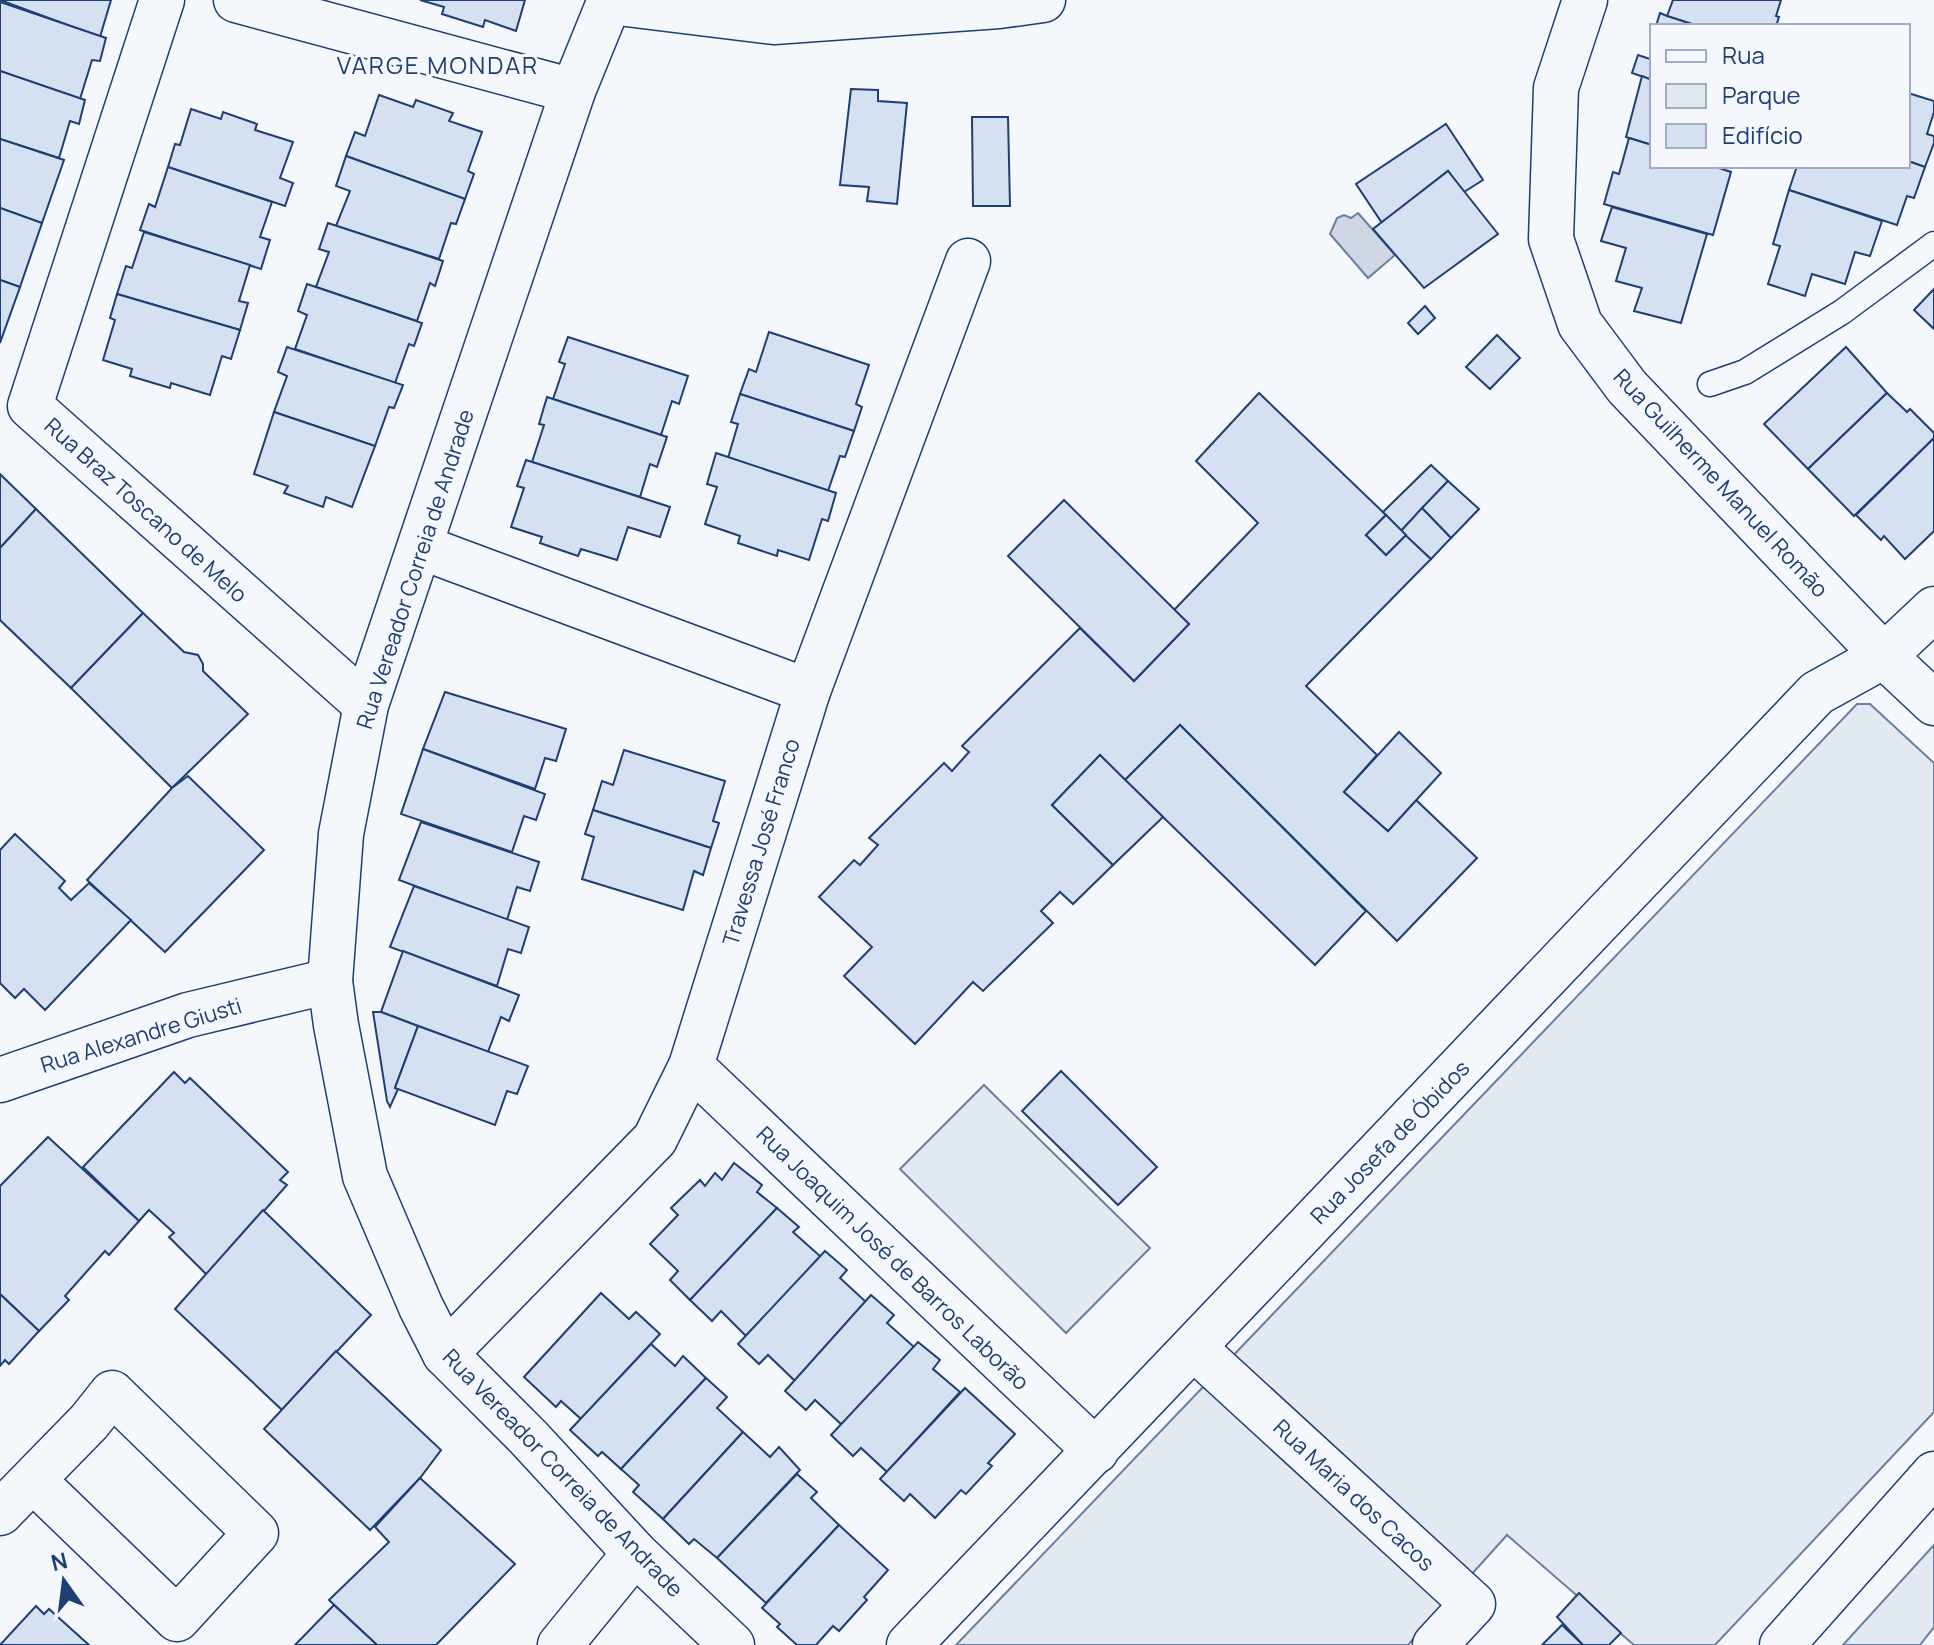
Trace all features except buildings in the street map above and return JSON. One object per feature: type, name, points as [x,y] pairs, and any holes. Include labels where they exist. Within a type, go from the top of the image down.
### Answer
[{"type":"street","name":"Rua Braz Toscano de Melo","points":[[162,0],[30,406],[366,705]]},
{"type":"street","points":[[236,0],[573,91]]},
{"type":"street","points":[[610,1],[774,22],[1043,0]]},
{"type":"street","name":"Rua Guilherme Manuel Romão","points":[[1585,0],[1556,88],[1551,239],[1580,324],[1627,387],[1884,656],[1934,703]]},
{"type":"street","name":"Rua Vereador Correia de Andrade","points":[[610,1],[573,91],[366,705],[341,834],[330,981],[365,1176],[421,1307],[445,1354],[528,1437],[635,1553],[732,1645]]},
{"type":"street","name":"Travessa José Franco","points":[[445,1354],[655,1139],[691,1066],[808,691],[968,261]]},
{"type":"street","points":[[421,547],[808,691]]},
{"type":"street","name":"Rua Josefa de Óbidos","points":[[909,1645],[1817,693],[1884,656],[1934,609]]},
{"type":"street","name":"Rua Alexandre Giusti","points":[[0,1080],[188,1015],[330,981]]},
{"type":"street","name":"Rua Joaquim José de Barros Laborão","points":[[691,1066],[1096,1451]]},
{"type":"street","name":"Rua Maria dos Cacos","points":[[1194,1348],[1473,1604],[1435,1645]]},
{"type":"street","points":[[0,1513],[89,1422],[112,1393],[256,1533],[177,1619],[33,1480]]},
{"type":"street","points":[[1782,1645],[1934,1474]]},
{"type":"street","points":[[560,1645],[635,1553]]},
{"type":"lane","points":[[1710,384],[1745,372],[1842,312],[1934,244]]},
{"type":"green space","points":[[1857,704],[1870,704],[1934,763],[1934,1412],[1715,1645],[1634,1645],[1507,1535],[1408,1645],[956,1645]]},
{"type":"green space","points":[[984,1085],[1150,1248],[1066,1333],[900,1169]]},
{"type":"green space","points":[[1934,1545],[1934,1627],[1920,1645],[1843,1645]]},
{"type":"shaded area","points":[[1358,213],[1395,255],[1368,278],[1330,234],[1337,218],[1344,215],[1351,218]]},
{"type":"district","name":"VARGE MONDAR","points":[[438,66]]}]
